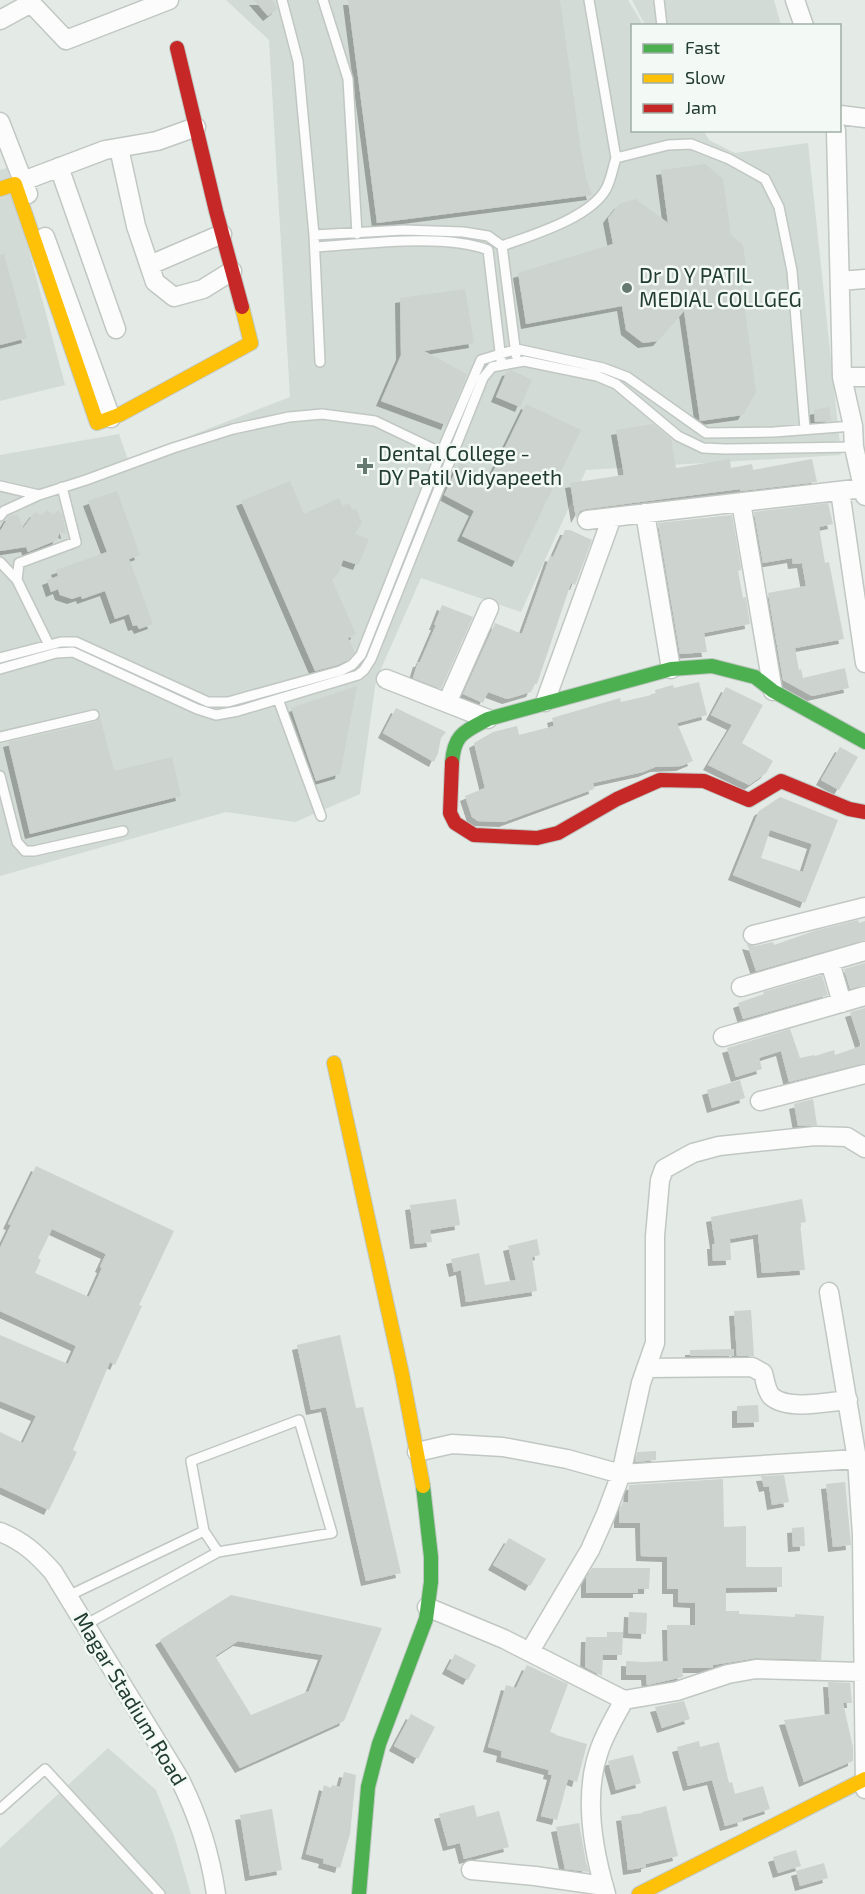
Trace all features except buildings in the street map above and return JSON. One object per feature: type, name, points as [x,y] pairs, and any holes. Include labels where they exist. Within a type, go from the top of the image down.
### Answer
[{"type":"street","points":[[0,20],[31,3],[66,40],[169,0]]},
{"type":"street","points":[[795,0],[803,24]]},
{"type":"street","points":[[0,148],[13,185],[66,291],[111,418],[251,343],[177,48]]},
{"type":"street","points":[[841,115],[865,118]]},
{"type":"street","points":[[0,122],[13,185]]},
{"type":"street","points":[[13,185],[105,150],[157,141],[196,127]]},
{"type":"street","points":[[587,520],[840,490],[864,492],[842,377],[836,132]]},
{"type":"street","points":[[119,148],[136,226],[155,282],[174,297],[203,289],[232,272]]},
{"type":"street","points":[[59,168],[116,330]]},
{"type":"street","points":[[150,266],[222,234]]},
{"type":"street","points":[[840,281],[865,279]]},
{"type":"street","points":[[842,377],[865,377]]},
{"type":"street","points":[[840,490],[865,657]]},
{"type":"street","points":[[741,502],[773,691]]},
{"type":"street","points":[[645,513],[671,669]]},
{"type":"street","points":[[545,702],[612,517]]},
{"type":"street","points":[[447,703],[489,608]]},
{"type":"street","points":[[865,742],[773,691],[755,677],[712,666],[671,669],[488,719],[463,733],[453,746],[450,813],[455,823],[474,835],[537,838],[558,833],[617,799],[660,780],[704,781],[749,800],[756,798],[770,785],[781,782],[849,809],[865,812]]},
{"type":"street","points":[[386,679],[488,719]]},
{"type":"street","points":[[753,935],[865,907]]},
{"type":"street","points":[[741,987],[865,951]]},
{"type":"street","points":[[830,962],[842,1003]]},
{"type":"street","points":[[723,1037],[865,996]]},
{"type":"street","points":[[334,1063],[417,1452],[426,1504],[431,1557],[431,1582],[426,1619],[373,1764],[368,1787],[359,1894]]},
{"type":"street","points":[[760,1101],[865,1074]]},
{"type":"street","points":[[518,1646],[590,1550],[621,1474],[646,1368],[655,1343],[655,1236],[660,1180],[664,1169],[693,1153],[719,1146],[815,1136],[847,1137],[865,1148]]},
{"type":"street","points":[[650,1892],[865,1783],[863,1531],[857,1459],[829,1292]]},
{"type":"street","points":[[646,1368],[752,1366],[763,1373],[767,1390],[777,1400],[798,1404],[848,1400]]},
{"type":"street","points":[[417,1452],[452,1444],[486,1445],[558,1457],[621,1474],[857,1459]]},
{"type":"street","name":"Magar Stadium Road","points":[[0,1532],[17,1538],[35,1552],[53,1572],[188,1796],[208,1850],[216,1894]]},
{"type":"street","points":[[427,1607],[518,1646],[624,1700],[677,1691],[728,1674],[756,1669],[863,1672]]},
{"type":"street","points":[[471,1870],[535,1876],[605,1890],[593,1833],[592,1777],[598,1753],[624,1700]]},
{"type":"lane","points":[[282,0],[298,61],[315,247],[320,362]]},
{"type":"lane","points":[[323,0],[348,79],[357,234]]},
{"type":"lane","points":[[502,246],[538,233],[574,215],[596,202],[607,188],[616,158],[589,0]]},
{"type":"lane","points":[[658,0],[662,24]]},
{"type":"lane","points":[[616,158],[668,145],[691,144],[729,159],[765,179],[779,207],[792,271],[805,429]]},
{"type":"lane","points":[[314,235],[405,230],[463,232],[488,236],[502,246],[517,349],[516,362]]},
{"type":"lane","points":[[315,247],[453,242],[488,250],[501,365]]},
{"type":"lane","points":[[0,658],[61,642],[76,642],[208,702],[228,702],[340,671],[352,665],[361,656],[441,453],[481,360],[517,349],[603,368],[627,377],[706,433],[739,434],[853,426]]},
{"type":"lane","points":[[0,669],[56,653],[73,652],[197,709],[216,715],[238,711],[348,679],[364,670],[380,638],[483,378],[492,367],[524,361],[597,376],[616,384],[678,436],[703,448],[854,447]]},
{"type":"lane","points":[[0,516],[39,495],[172,448],[233,429],[289,417],[322,414],[375,421],[441,453],[452,456]]},
{"type":"lane","points":[[0,486],[39,495]]},
{"type":"lane","points":[[17,580],[19,563],[76,542],[62,487]]},
{"type":"lane","points":[[0,562],[17,580],[46,646]]},
{"type":"lane","points":[[278,699],[321,816]]},
{"type":"lane","points":[[0,737],[94,715]]},
{"type":"lane","points":[[0,776],[17,842],[25,850],[34,851],[123,831]]},
{"type":"lane","points":[[85,1625],[218,1552],[332,1533],[299,1420],[191,1461],[204,1531],[218,1552]]},
{"type":"lane","points":[[68,1596],[204,1531]]},
{"type":"lane","points":[[0,1809],[45,1769],[160,1894]]},
{"type":"shaded area","points":[[226,0],[628,0],[642,24],[631,24],[631,132],[705,132],[709,140],[735,153],[808,143],[841,455],[586,470],[521,612],[421,578],[376,680],[360,794],[295,822],[226,812],[0,876],[0,455],[119,434],[128,460],[290,397],[269,40]]},
{"type":"shaded area","points":[[632,0],[774,0],[781,24],[644,24]]},
{"type":"shaded area","points":[[7,168],[65,385],[0,401],[0,170]]},
{"type":"shaded area","points":[[108,1748],[156,1790],[174,1836],[191,1894],[0,1894],[0,1848]]},
{"type":"traffic: fast","points":[[452,763],[455,746],[462,735],[488,719],[671,669],[712,666],[755,677],[773,691],[865,742]]},
{"type":"traffic: fast","points":[[359,1894],[368,1787],[379,1744],[426,1619],[431,1582],[431,1557],[423,1486]]},
{"type":"traffic: slow","points":[[0,189],[15,184],[97,423],[119,415],[251,343],[242,307]]},
{"type":"traffic: slow","points":[[334,1063],[402,1374],[423,1486]]},
{"type":"traffic: slow","points":[[639,1894],[865,1779]]},
{"type":"traffic: jam","points":[[177,48],[216,211],[242,307]]},
{"type":"traffic: jam","points":[[452,763],[450,813],[455,823],[474,835],[537,838],[558,833],[617,799],[660,780],[704,781],[749,800],[781,781],[849,809],[865,812]]},
{"type":"place","name":"Dr D Y PATIL MEDIAL COLLGEG","points":[[627,288]]},
{"type":"place","name":"Dental College - DY Patil Vidyapeeth","points":[[365,466]]}]
